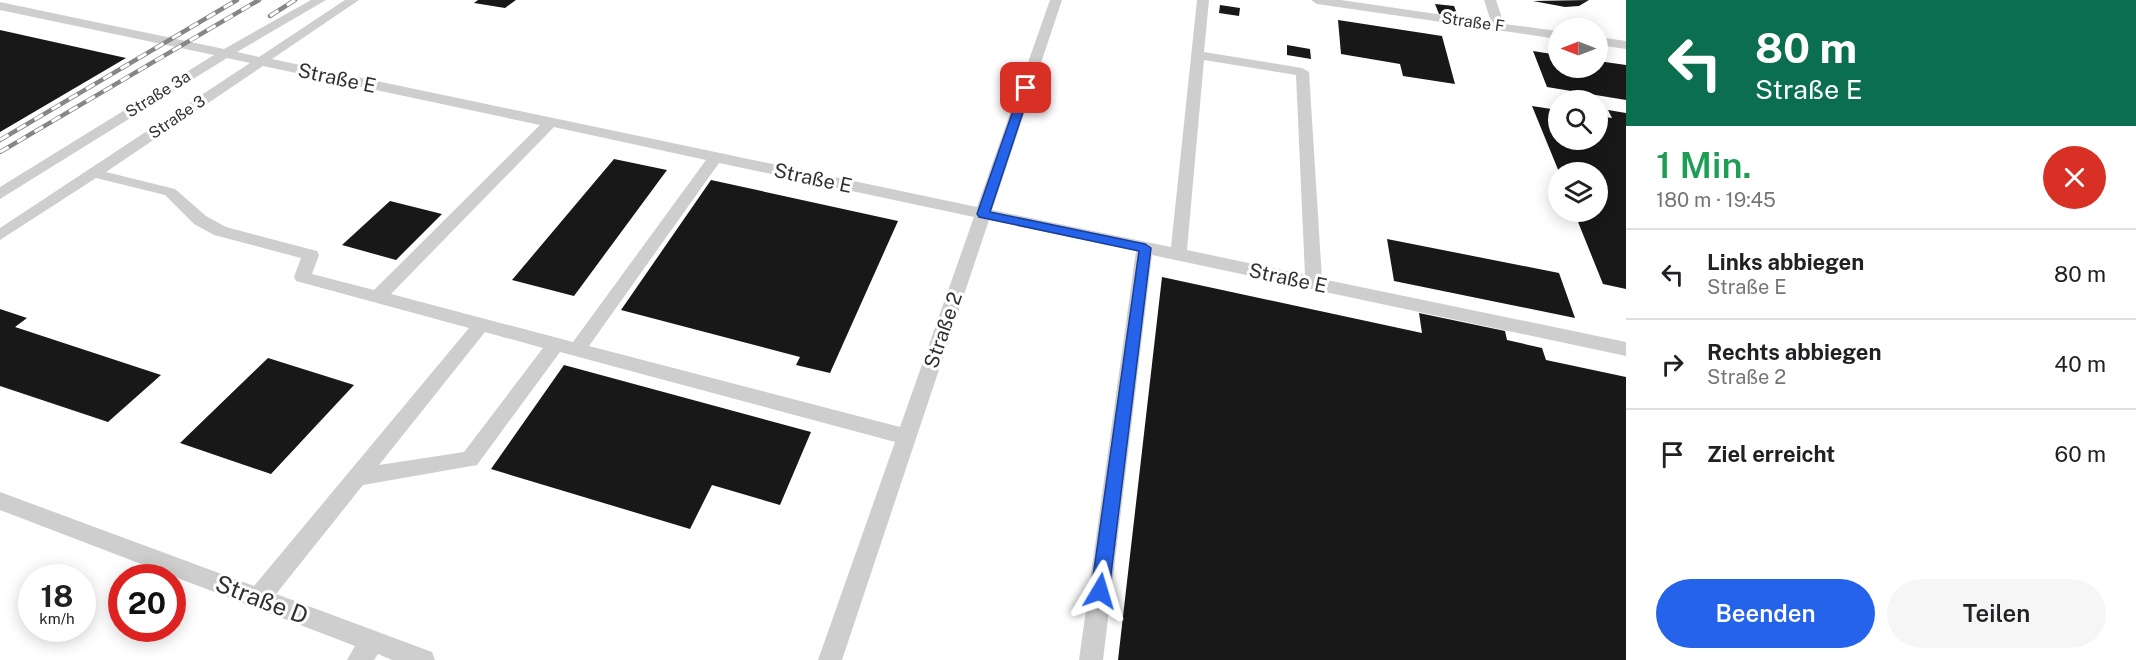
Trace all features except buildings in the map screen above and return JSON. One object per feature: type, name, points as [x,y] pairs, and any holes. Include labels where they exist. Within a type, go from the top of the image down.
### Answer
[{"type":"lane","points":[[1,6],[15,0]]},
{"type":"lane","name":"Straße 3a","points":[[0,194],[186,76],[227,55],[320,0]]},
{"type":"lane","name":"Straße 3","points":[[0,235],[353,0]]},
{"type":"lane","name":"Straße 2","points":[[830,660],[1056,0]]},
{"type":"lane","points":[[1178,255],[1203,0]]},
{"type":"lane","name":"Straße F","points":[[1317,0],[1548,33]]},
{"type":"lane","points":[[1490,0],[1499,26]]},
{"type":"lane","name":"Straße E","points":[[1,6],[1626,349]]},
{"type":"lane","points":[[1608,42],[1626,45]]},
{"type":"lane","points":[[1198,55],[1302,72],[1314,284]]},
{"type":"lane","points":[[378,297],[550,123]]},
{"type":"lane","points":[[578,350],[715,158]]},
{"type":"lane","points":[[93,173],[170,192],[200,219],[220,231],[311,255],[302,277],[906,437]]},
{"type":"lane","points":[[1091,660],[1145,248]]},
{"type":"lane","points":[[258,598],[482,324]]},
{"type":"lane","points":[[357,477],[470,459],[556,344]]},
{"type":"lane","name":"Straße D","points":[[0,501],[258,598],[366,650],[423,660]]},
{"type":"railway","points":[[0,140],[237,0]]},
{"type":"railway","points":[[0,152],[259,0]]},
{"type":"railway","points":[[270,16],[295,0]]},
{"type":"route","points":[[1026,88],[983,214],[1145,248],[1100,591]]}]
